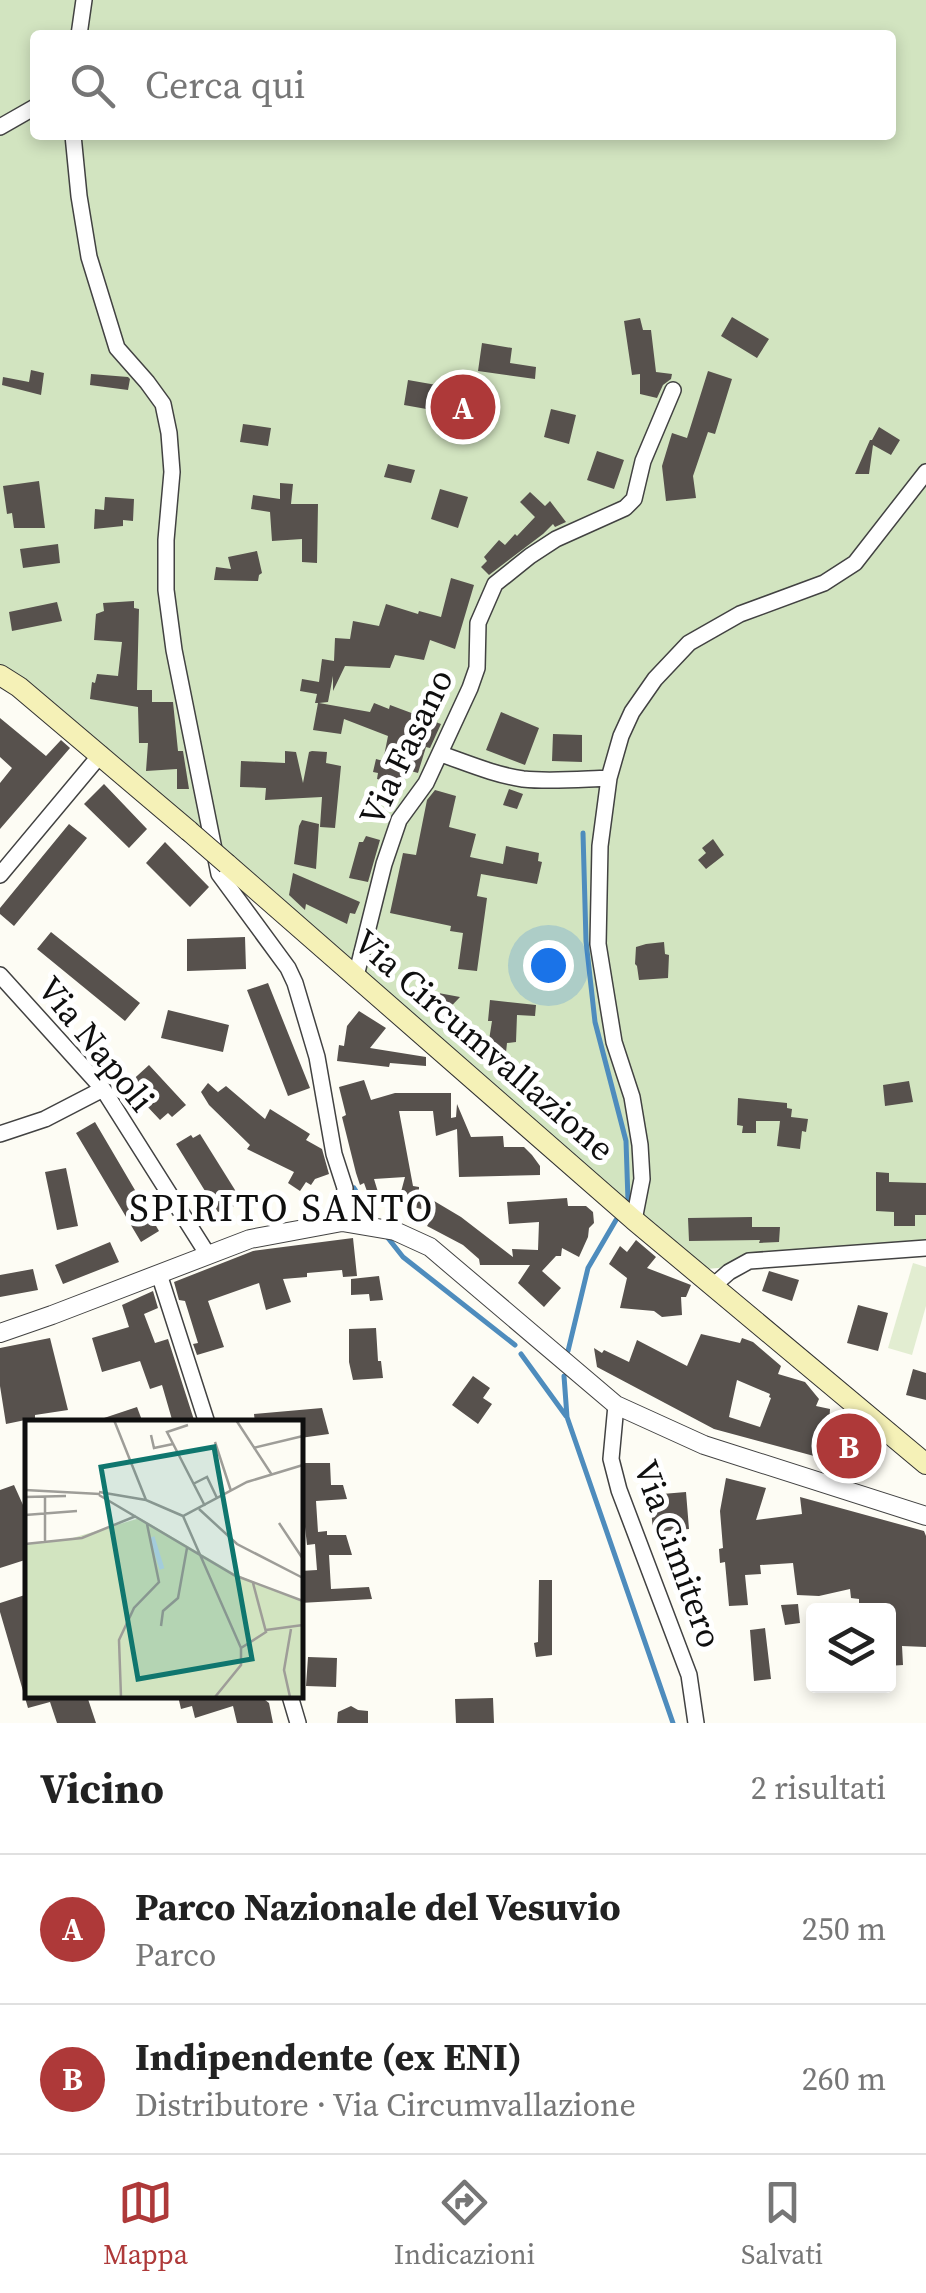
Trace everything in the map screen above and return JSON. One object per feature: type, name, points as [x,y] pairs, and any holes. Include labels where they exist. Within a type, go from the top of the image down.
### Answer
[{"type":"main road","name":"Via Circumvallazione","points":[[0,674],[101,754],[634,1220],[926,1464]]},
{"type":"street","points":[[81,30],[84,0]]},
{"type":"street","points":[[0,127],[30,110]]},
{"type":"street","points":[[73,140],[89,256],[117,348],[163,404],[169,434],[172,472],[166,590],[174,650],[219,874],[295,983],[317,1057],[334,1154],[345,1188],[342,1222]]},
{"type":"street","name":"Via Fasano","points":[[356,976],[399,820],[426,783],[476,668],[478,623],[495,584],[556,539],[624,508],[634,499],[643,461],[673,390]]},
{"type":"street","points":[[634,1220],[642,1179],[640,1145],[632,1098],[614,1042],[598,944],[600,846],[609,778],[620,736],[655,679],[689,643],[740,614],[824,584],[854,562],[926,472]]},
{"type":"street","points":[[0,875],[101,754]]},
{"type":"street","points":[[440,754],[520,778],[609,778]]},
{"type":"street","name":"Via Napoli","points":[[0,975],[104,1089],[208,1254]]},
{"type":"street","points":[[0,1134],[45,1120],[104,1089]]},
{"type":"street","points":[[0,1333],[250,1239],[342,1222],[395,1232],[430,1247],[616,1404],[704,1445],[926,1516]]},
{"type":"street","points":[[713,1286],[749,1261],[926,1248]]},
{"type":"street","points":[[159,1274],[206,1420]]},
{"type":"street","name":"Via Cimitero","points":[[616,1404],[611,1459],[689,1675],[696,1723]]},
{"type":"street","points":[[291,1698],[298,1723]]},
{"type":"green space","points":[[0,0],[926,0],[926,1251],[681,1271],[0,678]]},
{"type":"green space","points":[[913,1263],[926,1267],[926,1306],[912,1355],[888,1348]]},
{"type":"building","points":[[732,317],[769,339],[757,358],[721,336]]},
{"type":"building","points":[[640,318],[643,330],[651,330],[656,372],[672,374],[657,398],[640,394],[640,374],[632,375],[624,321]]},
{"type":"building","points":[[482,343],[512,348],[510,363],[536,367],[535,379],[478,371]]},
{"type":"building","points":[[31,370],[44,373],[41,395],[2,385],[3,377],[29,382]]},
{"type":"building","points":[[708,371],[732,379],[715,434],[708,432],[693,476],[696,498],[666,501],[662,466],[672,433],[687,438]]},
{"type":"building","points":[[91,374],[128,377],[128,390],[90,385]]},
{"type":"building","points":[[408,380],[465,390],[460,415],[404,405]]},
{"type":"building","points":[[551,409],[576,415],[569,444],[544,437]]},
{"type":"building","points":[[243,424],[271,428],[268,446],[240,442]]},
{"type":"building","points":[[879,427],[900,440],[891,455],[873,445],[869,474],[855,474],[870,440]]},
{"type":"building","points":[[597,451],[624,460],[614,489],[587,480]]},
{"type":"building","points":[[388,464],[415,470],[411,483],[384,477]]},
{"type":"building","points":[[39,481],[45,528],[14,528],[12,513],[7,514],[3,486]]},
{"type":"building","points":[[280,483],[293,484],[291,504],[318,504],[317,563],[302,562],[302,539],[272,541],[270,512],[251,509],[253,495],[280,499]]},
{"type":"building","points":[[440,489],[468,497],[458,528],[431,519]]},
{"type":"building","points":[[530,492],[545,506],[550,501],[566,522],[555,527],[553,524],[489,575],[481,567],[487,561],[484,557],[499,540],[505,545],[535,517],[520,502]]},
{"type":"building","points":[[105,497],[134,499],[133,521],[94,529],[95,509],[104,510]]},
{"type":"building","points":[[58,544],[60,563],[23,568],[20,549]]},
{"type":"building","points":[[257,551],[262,573],[258,581],[214,580],[216,567],[231,569],[228,557]]},
{"type":"building","points":[[451,578],[474,585],[455,649],[430,640],[424,660],[395,655],[390,668],[345,666],[333,691],[333,676],[328,702],[319,703],[370,712],[374,703],[389,709],[390,705],[441,724],[430,748],[426,747],[418,773],[404,769],[400,784],[377,779],[378,773],[373,772],[376,759],[383,761],[388,736],[344,719],[341,734],[313,730],[317,694],[300,691],[302,679],[319,682],[322,659],[334,661],[335,638],[350,639],[353,621],[379,626],[386,604],[441,617]]},
{"type":"building","points":[[134,601],[134,608],[139,609],[137,690],[152,690],[152,702],[173,702],[178,751],[183,751],[189,789],[177,789],[177,769],[146,771],[148,743],[139,743],[138,707],[90,699],[97,674],[118,676],[122,642],[94,640],[96,614],[104,611],[103,603]]},
{"type":"building","points":[[57,602],[62,621],[12,631],[9,612]]},
{"type":"building","points":[[501,712],[539,728],[525,765],[486,750]]},
{"type":"building","points":[[0,718],[46,756],[61,740],[70,748],[0,829],[0,783],[12,768],[0,757]]},
{"type":"building","points":[[553,734],[582,735],[582,762],[552,761]]},
{"type":"building","points":[[285,751],[296,752],[303,783],[309,752],[327,752],[326,763],[341,766],[335,828],[320,827],[322,797],[265,800],[266,788],[240,787],[241,761],[285,763]]},
{"type":"building","points":[[104,784],[147,829],[129,848],[84,804]]},
{"type":"building","points":[[509,789],[523,794],[517,809],[503,805]]},
{"type":"building","points":[[435,790],[456,796],[449,827],[476,834],[470,857],[503,864],[506,846],[539,853],[538,861],[542,862],[537,884],[481,874],[477,896],[487,898],[477,971],[458,969],[463,933],[450,931],[451,926],[390,913],[403,853],[416,855],[427,800]]},
{"type":"building","points":[[302,820],[319,824],[316,869],[294,864]]},
{"type":"building","points":[[69,824],[87,838],[14,926],[0,914],[0,908]]},
{"type":"building","points":[[366,836],[380,840],[368,882],[349,878],[359,842]]},
{"type":"building","points":[[713,839],[724,855],[706,869],[698,860],[706,853],[702,848]]},
{"type":"building","points":[[165,842],[209,887],[190,907],[146,863]]},
{"type":"building","points":[[293,873],[360,902],[355,914],[350,913],[347,924],[306,904],[305,910],[289,895]]},
{"type":"building","points":[[51,932],[140,1003],[125,1021],[37,949]]},
{"type":"building","points":[[245,937],[246,969],[187,971],[187,939]]},
{"type":"building","points":[[664,942],[665,954],[669,955],[668,978],[639,980],[636,947]]},
{"type":"building","points":[[268,983],[310,1088],[288,1096],[247,990]]},
{"type":"building","points":[[433,992],[460,997],[439,1019],[422,1005]]},
{"type":"building","points":[[490,1000],[536,1005],[535,1016],[517,1015],[516,1042],[507,1043],[505,1062],[486,1059],[492,1021],[488,1021]]},
{"type":"building","points":[[168,1010],[229,1025],[223,1052],[161,1038]]},
{"type":"building","points":[[359,1011],[386,1028],[370,1048],[426,1057],[426,1066],[390,1063],[389,1067],[337,1061],[347,1026]]},
{"type":"building","points":[[149,1065],[186,1105],[172,1117],[168,1113],[160,1120],[127,1085]]},
{"type":"building","points":[[364,1080],[371,1100],[395,1093],[451,1093],[451,1118],[456,1117],[457,1104],[471,1137],[503,1136],[504,1147],[524,1147],[532,1155],[540,1166],[540,1175],[459,1177],[457,1129],[436,1136],[433,1111],[399,1111],[413,1186],[513,1257],[512,1249],[538,1250],[539,1222],[509,1224],[507,1202],[567,1198],[568,1206],[586,1206],[593,1212],[594,1223],[579,1257],[562,1248],[561,1256],[556,1256],[542,1271],[561,1288],[544,1307],[518,1283],[530,1265],[480,1265],[479,1259],[463,1245],[427,1226],[430,1221],[425,1210],[398,1203],[405,1177],[374,1179],[381,1202],[372,1205],[356,1173],[339,1087]]},
{"type":"building","points":[[909,1081],[913,1102],[885,1106],[883,1085]]},
{"type":"building","points":[[208,1083],[218,1092],[226,1086],[265,1119],[270,1109],[310,1134],[306,1140],[322,1149],[329,1174],[315,1179],[311,1185],[306,1182],[300,1191],[288,1183],[294,1172],[247,1149],[250,1145],[209,1105],[201,1092]]},
{"type":"building","points":[[738,1098],[787,1103],[787,1108],[792,1109],[791,1117],[808,1119],[800,1149],[777,1146],[780,1121],[756,1121],[756,1133],[742,1133],[743,1126],[737,1125]]},
{"type":"building","points":[[95,1122],[159,1231],[141,1242],[76,1133]]},
{"type":"building","points":[[200,1134],[240,1198],[232,1203],[234,1206],[218,1212],[176,1144]]},
{"type":"building","points":[[66,1168],[78,1226],[57,1230],[45,1172]]},
{"type":"building","points":[[876,1172],[889,1173],[889,1182],[926,1183],[926,1215],[915,1215],[915,1226],[894,1226],[894,1212],[876,1211]]},
{"type":"building","points":[[752,1217],[752,1227],[780,1227],[779,1242],[689,1241],[688,1218]]},
{"type":"building","points":[[353,1238],[357,1276],[343,1277],[342,1270],[283,1279],[291,1302],[266,1310],[259,1283],[208,1301],[224,1347],[197,1355],[193,1344],[198,1343],[185,1301],[179,1300],[174,1282],[253,1251]]},
{"type":"building","points":[[636,1240],[656,1257],[647,1268],[691,1285],[686,1297],[681,1297],[682,1315],[662,1317],[654,1311],[620,1308],[627,1278],[609,1264],[620,1246],[627,1252]]},
{"type":"building","points":[[110,1242],[119,1262],[63,1284],[55,1265]]},
{"type":"building","points":[[33,1269],[38,1290],[0,1297],[0,1275]]},
{"type":"building","points":[[769,1271],[799,1280],[792,1301],[762,1291]]},
{"type":"building","points":[[379,1276],[383,1300],[370,1301],[369,1294],[351,1295],[351,1279]]},
{"type":"building","points":[[153,1291],[158,1308],[144,1314],[155,1343],[168,1339],[194,1420],[172,1420],[162,1385],[150,1389],[140,1361],[102,1372],[92,1338],[129,1327],[122,1305]]},
{"type":"building","points":[[858,1305],[888,1313],[878,1351],[847,1343]]},
{"type":"building","points":[[376,1328],[383,1378],[353,1380],[349,1329]]},
{"type":"building","points":[[701,1334],[753,1342],[781,1366],[778,1374],[805,1382],[819,1399],[816,1406],[830,1409],[829,1424],[860,1434],[850,1468],[829,1462],[835,1442],[814,1456],[714,1429],[597,1367],[594,1348],[629,1362],[637,1340],[687,1366]],"holes":[[[737,1380],[770,1394],[760,1427],[729,1417]]]},
{"type":"building","points":[[50,1338],[68,1410],[6,1424],[0,1348]]},
{"type":"building","points":[[913,1369],[926,1373],[926,1400],[906,1395]]},
{"type":"building","points":[[473,1376],[490,1388],[483,1398],[492,1404],[478,1424],[452,1405]]},
{"type":"building","points":[[137,1407],[142,1420],[98,1420]]},
{"type":"building","points":[[322,1408],[329,1434],[302,1438],[302,1420],[255,1420],[254,1414]]},
{"type":"building","points":[[302,1463],[330,1463],[331,1485],[343,1485],[347,1499],[316,1501],[318,1532],[346,1535],[352,1555],[329,1555],[331,1589],[369,1587],[372,1599],[302,1603],[302,1571],[317,1570],[315,1544],[307,1545]]},
{"type":"building","points":[[726,1478],[766,1488],[756,1520],[802,1514],[800,1497],[924,1531],[926,1647],[902,1646],[903,1665],[896,1665],[896,1603],[859,1603],[859,1599],[851,1598],[850,1589],[819,1596],[797,1595],[793,1563],[760,1565],[761,1574],[745,1575],[748,1605],[729,1606],[725,1562],[720,1563],[720,1511]]},
{"type":"building","points":[[14,1485],[25,1509],[25,1560],[0,1568],[0,1490]]},
{"type":"building","points":[[686,1492],[689,1529],[653,1532],[650,1495]]},
{"type":"building","points":[[539,1580],[552,1580],[552,1655],[536,1657],[534,1643],[538,1642]]},
{"type":"building","points":[[25,1595],[25,1698],[0,1612],[0,1603]]},
{"type":"building","points":[[798,1604],[800,1623],[785,1625],[781,1605]]},
{"type":"building","points":[[765,1628],[771,1679],[754,1681],[750,1630]]},
{"type":"building","points":[[308,1657],[337,1658],[336,1687],[306,1686]]},
{"type":"building","points":[[25,1698],[88,1698],[96,1723],[57,1723],[50,1702],[28,1708]]},
{"type":"building","points":[[178,1698],[263,1698],[269,1703],[273,1723],[237,1723],[233,1706],[195,1718],[192,1706],[181,1709]]},
{"type":"building","points":[[493,1698],[494,1723],[456,1723],[455,1699]]},
{"type":"building","points":[[351,1706],[368,1711],[368,1723],[337,1723],[338,1712]]},
{"type":"waterway","points":[[583,833],[586,941],[595,1022],[626,1141],[628,1201]]},
{"type":"waterway","points":[[354,1188],[370,1213]]},
{"type":"waterway","points":[[568,1351],[588,1268],[616,1220]]},
{"type":"waterway","points":[[388,1238],[403,1257],[515,1345]]},
{"type":"waterway","points":[[521,1354],[566,1416]]},
{"type":"waterway","points":[[564,1376],[567,1417],[673,1723]]},
{"type":"place","name":"Parco Nazionale del Vesuvio","points":[[463,407]]},
{"type":"place","name":"Indipendente (ex ENI)","points":[[849,1446]]},
{"type":"district","name":"SPIRITO SANTO","points":[[282,1208]]}]
